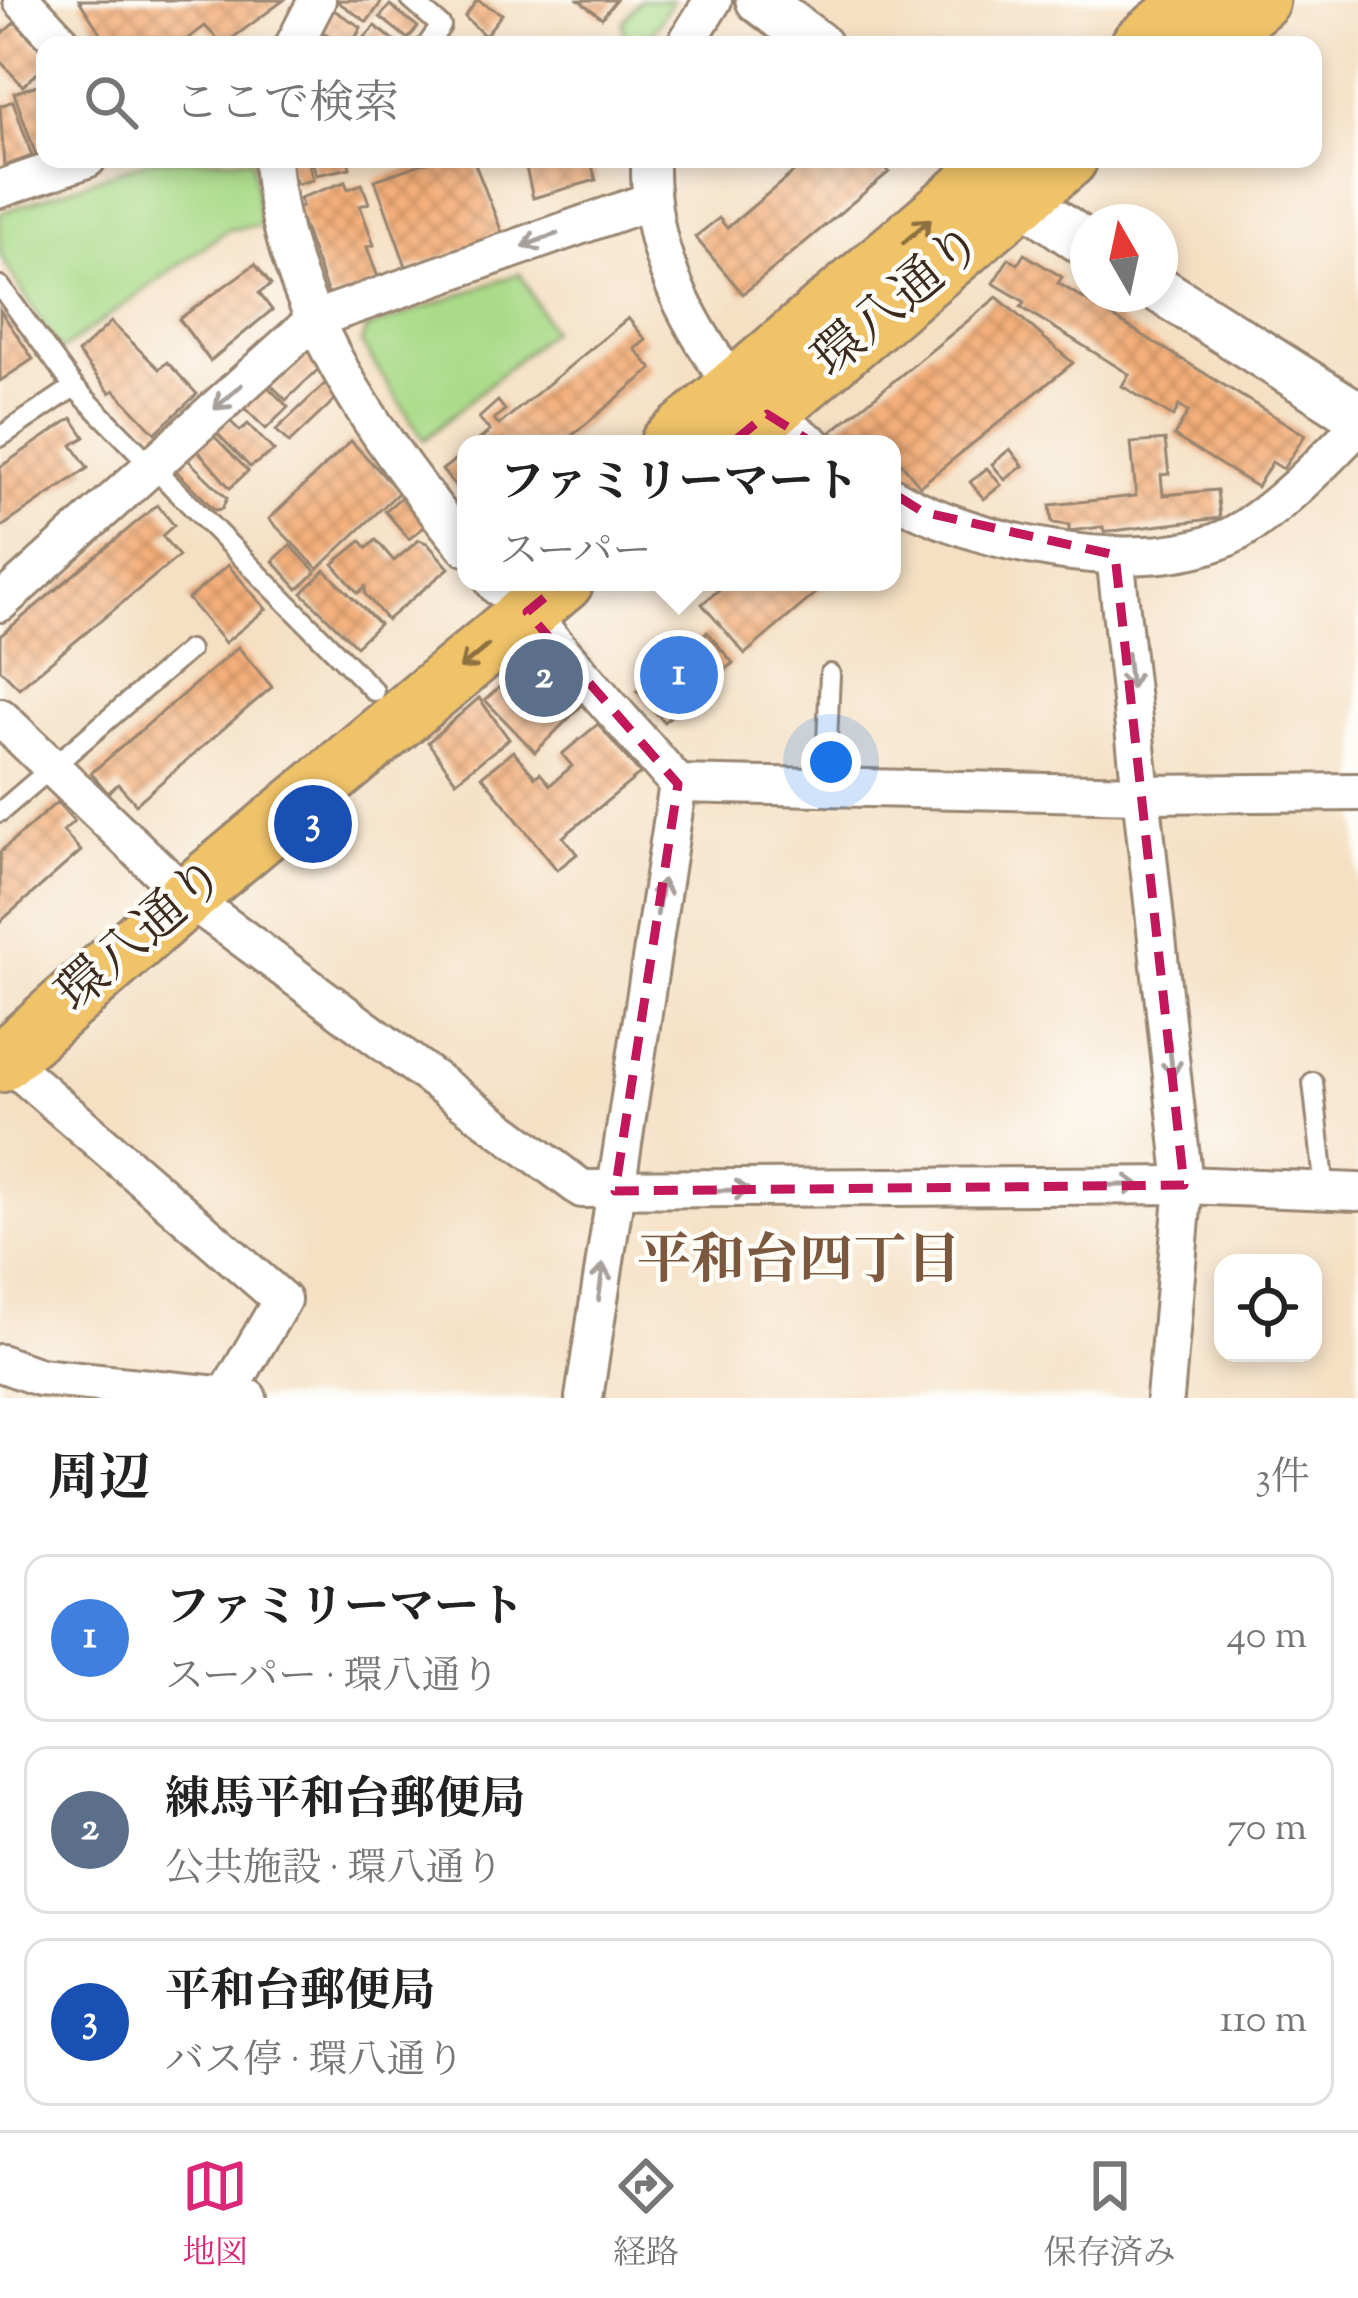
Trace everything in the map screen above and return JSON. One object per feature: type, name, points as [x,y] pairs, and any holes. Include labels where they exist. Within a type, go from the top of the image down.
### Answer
[{"type":"main road","points":[[1151,36],[1195,0]]},
{"type":"main road","points":[[1217,36],[1260,0]]},
{"type":"main road","name":"環八通り","points":[[708,435],[761,423],[994,173]]},
{"type":"main road","name":"環八通り","points":[[2,1045],[374,691],[498,591]]},
{"type":"main road","name":"環八通り","points":[[173,884],[499,591]]},
{"type":"street","points":[[22,0],[56,36]]},
{"type":"street","points":[[299,36],[317,0]]},
{"type":"street","points":[[691,36],[713,0]]},
{"type":"street","points":[[759,0],[806,36]]},
{"type":"street","points":[[0,189],[61,168]]},
{"type":"street","points":[[273,168],[284,235],[316,320],[395,458],[457,525]]},
{"type":"street","points":[[650,168],[650,201],[674,292],[761,423]]},
{"type":"street","points":[[994,173],[1070,231]]},
{"type":"street","points":[[0,602],[316,320],[650,201]]},
{"type":"street","points":[[1178,301],[1358,415]]},
{"type":"street","points":[[901,500],[977,530],[1115,555],[1188,551],[1240,531],[1358,425]]},
{"type":"street","points":[[1115,555],[1184,1185],[1165,1398]]},
{"type":"street","points":[[517,591],[678,784],[584,1398]]},
{"type":"street","points":[[0,718],[173,884],[582,1189],[1184,1185],[1342,1192]]},
{"type":"street","points":[[678,784],[1142,794],[1358,792]]},
{"type":"street","points":[[0,1363],[29,1388],[237,1397],[282,1300],[2,1045]]},
{"type":"lane","points":[[410,0],[441,26],[434,36]]},
{"type":"lane","points":[[0,286],[74,387],[374,691]]},
{"type":"lane","points":[[0,437],[74,387]]},
{"type":"lane","points":[[0,812],[189,650]]},
{"type":"lane","points":[[825,787],[830,674]]},
{"type":"lane","points":[[1313,1082],[1342,1192]]},
{"type":"highlighted area","points":[[767,414],[923,512],[1115,555],[1184,1185],[615,1191],[678,784],[527,612]]},
{"type":"green space","points":[[640,0],[673,0],[651,36],[624,36],[623,22]]},
{"type":"green space","points":[[128,168],[253,168],[261,225],[227,230],[60,351],[0,255],[0,213]]},
{"type":"green space","points":[[520,273],[551,331],[424,440],[361,343],[366,329]]},
{"type":"building","points":[[79,0],[284,0],[235,36],[214,36],[205,26],[191,36],[102,36]]},
{"type":"building","points":[[335,0],[383,0],[367,22]]},
{"type":"building","points":[[477,0],[502,14],[485,36],[465,17]]},
{"type":"building","points":[[579,0],[616,0],[602,18]]},
{"type":"building","points":[[390,5],[418,27],[404,36],[380,17]]},
{"type":"building","points":[[332,9],[361,27],[356,36],[321,32]]},
{"type":"building","points":[[15,22],[36,44],[36,74],[23,86],[0,61],[0,36]]},
{"type":"building","points":[[375,26],[388,36],[366,36]]},
{"type":"building","points":[[36,85],[36,155],[14,93]]},
{"type":"building","points":[[13,101],[32,156],[4,166],[0,106]]},
{"type":"building","points":[[290,168],[310,168],[313,180],[297,184]]},
{"type":"building","points":[[314,168],[350,168],[316,175]]},
{"type":"building","points":[[409,168],[477,168],[503,235],[407,269],[375,180]]},
{"type":"building","points":[[526,168],[593,168],[596,180],[533,198]]},
{"type":"building","points":[[798,168],[886,168],[889,172],[743,294],[695,237],[719,218],[727,228]]},
{"type":"building","points":[[345,182],[348,189],[362,184],[369,203],[360,206],[374,245],[367,247],[380,283],[330,300],[297,208],[302,206],[300,198]]},
{"type":"building","points":[[1024,254],[1062,277],[1058,283],[1070,290],[1070,312],[1105,312],[1305,435],[1283,469],[1272,462],[1257,487],[1174,436],[1188,412],[1179,406],[1173,417],[1122,386],[1129,374],[1021,307],[1025,302],[993,283],[1009,258],[1018,264]]},
{"type":"building","points":[[255,264],[271,285],[259,293],[272,310],[210,361],[179,319]]},
{"type":"building","points":[[997,297],[1073,363],[920,486],[901,463],[901,435],[831,432]]},
{"type":"building","points":[[0,310],[33,359],[0,381]]},
{"type":"building","points":[[628,318],[646,340],[635,349],[652,369],[573,435],[485,435],[490,431],[479,418],[498,401],[505,410],[494,419],[499,425]]},
{"type":"building","points":[[111,322],[159,369],[167,362],[197,394],[155,433],[114,390],[110,393],[78,353]]},
{"type":"building","points":[[303,341],[325,363],[286,400],[264,378]]},
{"type":"building","points":[[261,380],[288,407],[266,429],[238,402]]},
{"type":"building","points":[[329,380],[342,393],[289,443],[276,430]]},
{"type":"building","points":[[72,418],[85,437],[72,445],[88,468],[0,528],[0,467]]},
{"type":"building","points":[[228,419],[240,431],[248,424],[274,451],[250,467],[215,431]]},
{"type":"building","points":[[210,432],[248,471],[230,488],[195,447]]},
{"type":"building","points":[[1165,440],[1169,474],[1161,475],[1163,495],[1217,490],[1220,518],[1104,532],[1103,527],[1069,531],[1069,525],[1052,523],[1050,505],[1136,496],[1131,443]]},
{"type":"building","points":[[351,441],[399,492],[318,569],[269,519]]},
{"type":"building","points":[[1010,449],[1023,466],[1005,480],[992,464]]},
{"type":"building","points":[[185,457],[227,498],[222,509],[215,510],[173,468]]},
{"type":"building","points":[[457,458],[457,488],[442,470]]},
{"type":"building","points":[[987,468],[1001,485],[984,499],[970,482]]},
{"type":"building","points":[[408,491],[433,520],[409,539],[385,511]]},
{"type":"building","points":[[157,505],[174,525],[162,536],[179,556],[19,688],[0,669],[0,636]]},
{"type":"building","points":[[376,540],[394,561],[419,540],[427,543],[449,568],[387,620],[365,594],[365,587],[358,593],[333,564],[361,541],[367,548]]},
{"type":"building","points":[[290,545],[316,572],[298,589],[273,561]]},
{"type":"building","points":[[228,565],[266,609],[225,643],[188,599]]},
{"type":"building","points":[[325,570],[379,624],[356,646],[302,593]]},
{"type":"building","points":[[717,591],[818,591],[745,654],[702,604]]},
{"type":"building","points":[[707,632],[733,663],[664,722],[637,691]]},
{"type":"building","points":[[238,647],[272,687],[136,804],[118,784],[108,793],[91,773]]},
{"type":"building","points":[[530,660],[549,661],[586,701],[535,752],[485,700]]},
{"type":"building","points":[[479,698],[509,739],[456,781],[428,742]]},
{"type":"building","points":[[598,724],[640,774],[563,837],[577,854],[557,870],[482,776],[513,751],[535,777],[540,773],[550,785],[572,766],[562,754]]},
{"type":"building","points":[[57,802],[74,821],[63,831],[81,851],[0,922],[0,852]]},
{"type":"place","name":"ファミリーマート","points":[[679,675]]},
{"type":"place","name":"練馬平和台郵便局","points":[[544,678]]},
{"type":"place","name":"平和台郵便局","points":[[313,824]]},
{"type":"district","name":"平和台四丁目","points":[[799,1264]]}]
